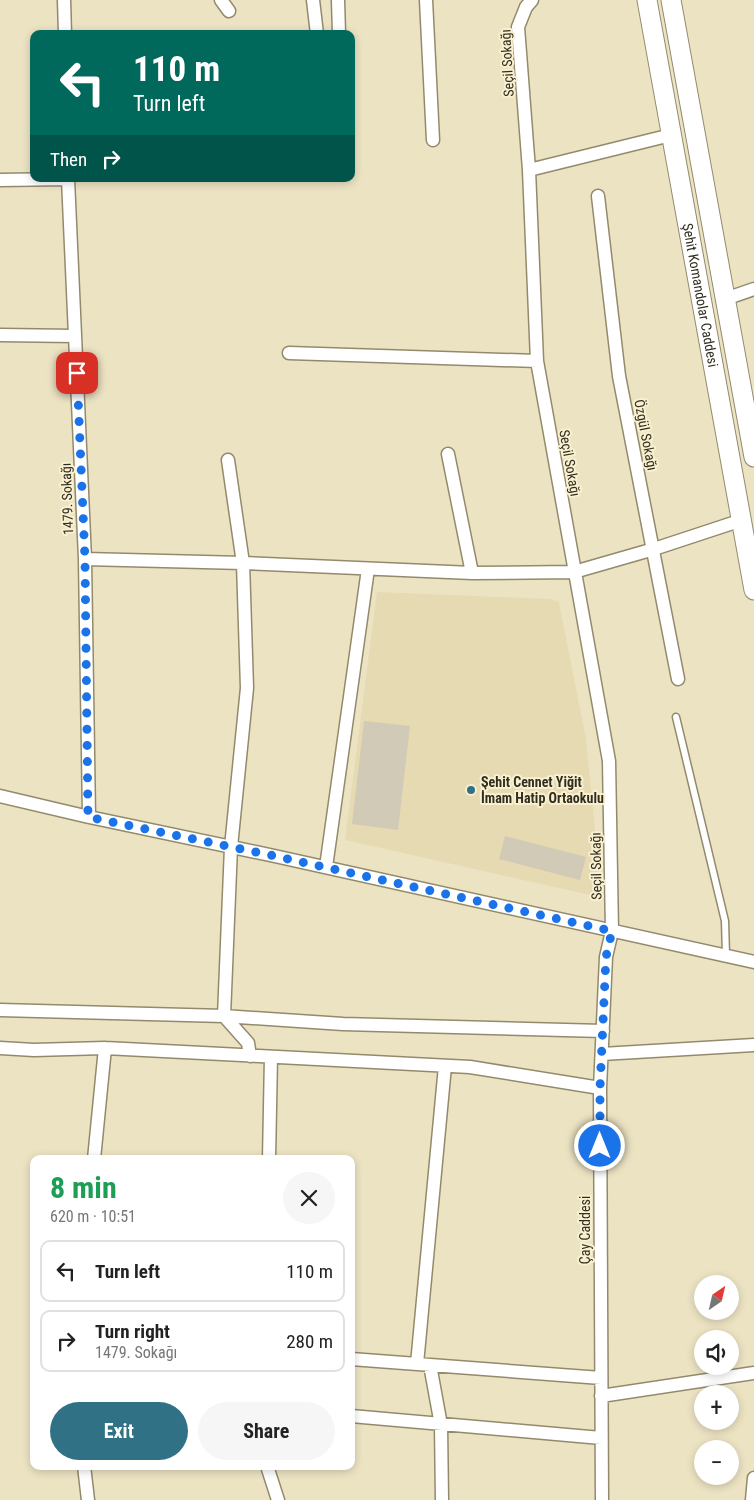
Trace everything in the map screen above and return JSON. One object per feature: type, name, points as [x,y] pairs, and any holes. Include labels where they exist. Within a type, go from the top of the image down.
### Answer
[{"type":"main road","name":"Şehit Komandolar Caddesi","points":[[647,0],[754,590]]},
{"type":"main road","name":"Şehit Komandolar Caddesi","points":[[671,0],[754,458]]},
{"type":"street","points":[[64,0],[65,30]]},
{"type":"street","points":[[221,0],[229,11]]},
{"type":"street","points":[[313,0],[317,30]]},
{"type":"street","points":[[338,0],[339,30]]},
{"type":"street","points":[[426,0],[433,140]]},
{"type":"street","name":"Seçil Sokağı","points":[[532,0],[526,7],[518,27],[529,170],[537,361],[609,761],[612,931]]},
{"type":"street","points":[[529,170],[671,135]]},
{"type":"street","points":[[0,180],[30,180]]},
{"type":"street","name":"1479. Sokağı","points":[[68,182],[85,559],[88,817]]},
{"type":"street","name":"Özgül Sokağı","points":[[598,196],[619,376],[678,679]]},
{"type":"street","points":[[725,299],[754,289]]},
{"type":"street","points":[[0,335],[75,336]]},
{"type":"street","points":[[289,353],[537,361]]},
{"type":"street","points":[[448,454],[472,573]]},
{"type":"street","points":[[228,460],[243,563],[247,688],[231,847],[224,1016],[248,1043],[250,1056]]},
{"type":"street","points":[[85,559],[243,563],[472,573],[574,572],[654,550],[742,520]]},
{"type":"street","points":[[326,867],[368,569]]},
{"type":"street","points":[[0,796],[88,817],[752,960]]},
{"type":"street","name":"Çay Caddesi","points":[[602,1500],[600,1088],[606,957],[612,931]]},
{"type":"street","points":[[0,1010],[224,1016],[343,1024],[602,1031]]},
{"type":"street","points":[[602,1054],[754,1045]]},
{"type":"street","points":[[0,1048],[34,1050],[105,1048],[470,1067],[600,1088]]},
{"type":"street","points":[[94,1155],[105,1048]]},
{"type":"street","points":[[270,1155],[271,1057]]},
{"type":"street","points":[[417,1364],[445,1066]]},
{"type":"street","points":[[355,1359],[601,1378]]},
{"type":"street","points":[[430,1365],[441,1425],[442,1500]]},
{"type":"street","points":[[601,1396],[754,1373]]},
{"type":"street","points":[[355,1416],[601,1438]]},
{"type":"street","points":[[84,1470],[88,1500]]},
{"type":"street","points":[[268,1470],[278,1500]]},
{"type":"street","points":[[752,1500],[754,1478]]},
{"type":"lane","points":[[676,717],[725,921],[726,955]]},
{"type":"shaded area","name":"Şehit Cennet Yiğit İmam Hatip Ortaokulu","points":[[377,592],[550,599],[559,602],[586,739],[601,891],[590,895],[345,840]]},
{"type":"shaded area","points":[[364,721],[410,726],[398,830],[352,824]]},
{"type":"shaded area","points":[[505,836],[586,857],[580,880],[499,859]]},
{"type":"place","name":"Şehit Cennet Yiğit İmam Hatip Ortaokulu","points":[[471,790]]},
{"type":"route","points":[[77,373],[85,559],[88,817],[270,855],[612,931],[606,957],[600,1088],[600,1146]]}]
